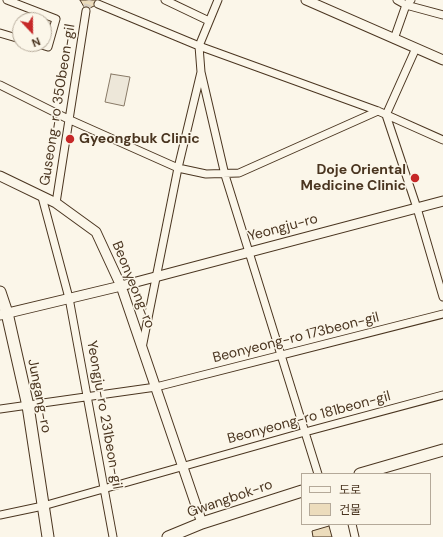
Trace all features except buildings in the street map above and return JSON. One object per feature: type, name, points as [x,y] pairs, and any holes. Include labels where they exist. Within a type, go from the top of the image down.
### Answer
[{"type":"main road","name":"Jungang-ro","points":[[0,292],[3,314],[28,406],[48,537]]},
{"type":"main road","points":[[363,473],[443,450]]},
{"type":"main road","name":"Gwangbok-ro","points":[[168,537],[202,523],[301,491]]},
{"type":"street","points":[[7,0],[38,12]]},
{"type":"street","points":[[165,0],[209,21]]},
{"type":"street","points":[[218,0],[199,46],[201,72],[225,175],[318,473]]},
{"type":"street","points":[[306,0],[443,60]]},
{"type":"street","points":[[397,0],[409,2],[443,14]]},
{"type":"street","points":[[394,39],[409,2]]},
{"type":"street","points":[[98,4],[199,46],[386,114],[443,140]]},
{"type":"street","name":"Guseong-ro 350beon-gil","points":[[56,203],[86,11]]},
{"type":"street","points":[[52,17],[56,19],[52,33]]},
{"type":"street","points":[[0,33],[12,37]]},
{"type":"street","points":[[416,48],[386,114],[417,208],[443,297]]},
{"type":"street","points":[[142,348],[178,168],[201,72]]},
{"type":"street","points":[[0,85],[68,119],[178,168],[206,174],[225,175],[240,173],[378,111]]},
{"type":"street","name":"Beonyeong-ro","points":[[0,176],[56,203],[96,232],[121,286],[202,523]]},
{"type":"street","points":[[42,196],[69,298]]},
{"type":"street","name":"Yeongju-ro","points":[[3,314],[157,277],[248,251],[443,201]]},
{"type":"street","name":"Yeongju-ro 231beon-gil","points":[[69,298],[113,537]]},
{"type":"street","name":"Beonyeong-ro 173beon-gil","points":[[156,388],[280,354],[443,314]]},
{"type":"street","points":[[0,409],[156,388]]},
{"type":"street","name":"Beonyeong-ro 181beon-gil","points":[[183,466],[443,395]]},
{"type":"street","points":[[0,515],[43,506],[183,466]]},
{"type":"street","points":[[352,525],[355,537]]},
{"type":"shaded area","points":[[111,74],[130,77],[124,106],[105,102]]},
{"type":"tunnel","points":[[86,11],[89,0]]},
{"type":"place","name":"Gyeongbuk Clinic","points":[[70,139]]},
{"type":"place","name":"Doje Oriental Medicine Clinic","points":[[415,178]]}]
